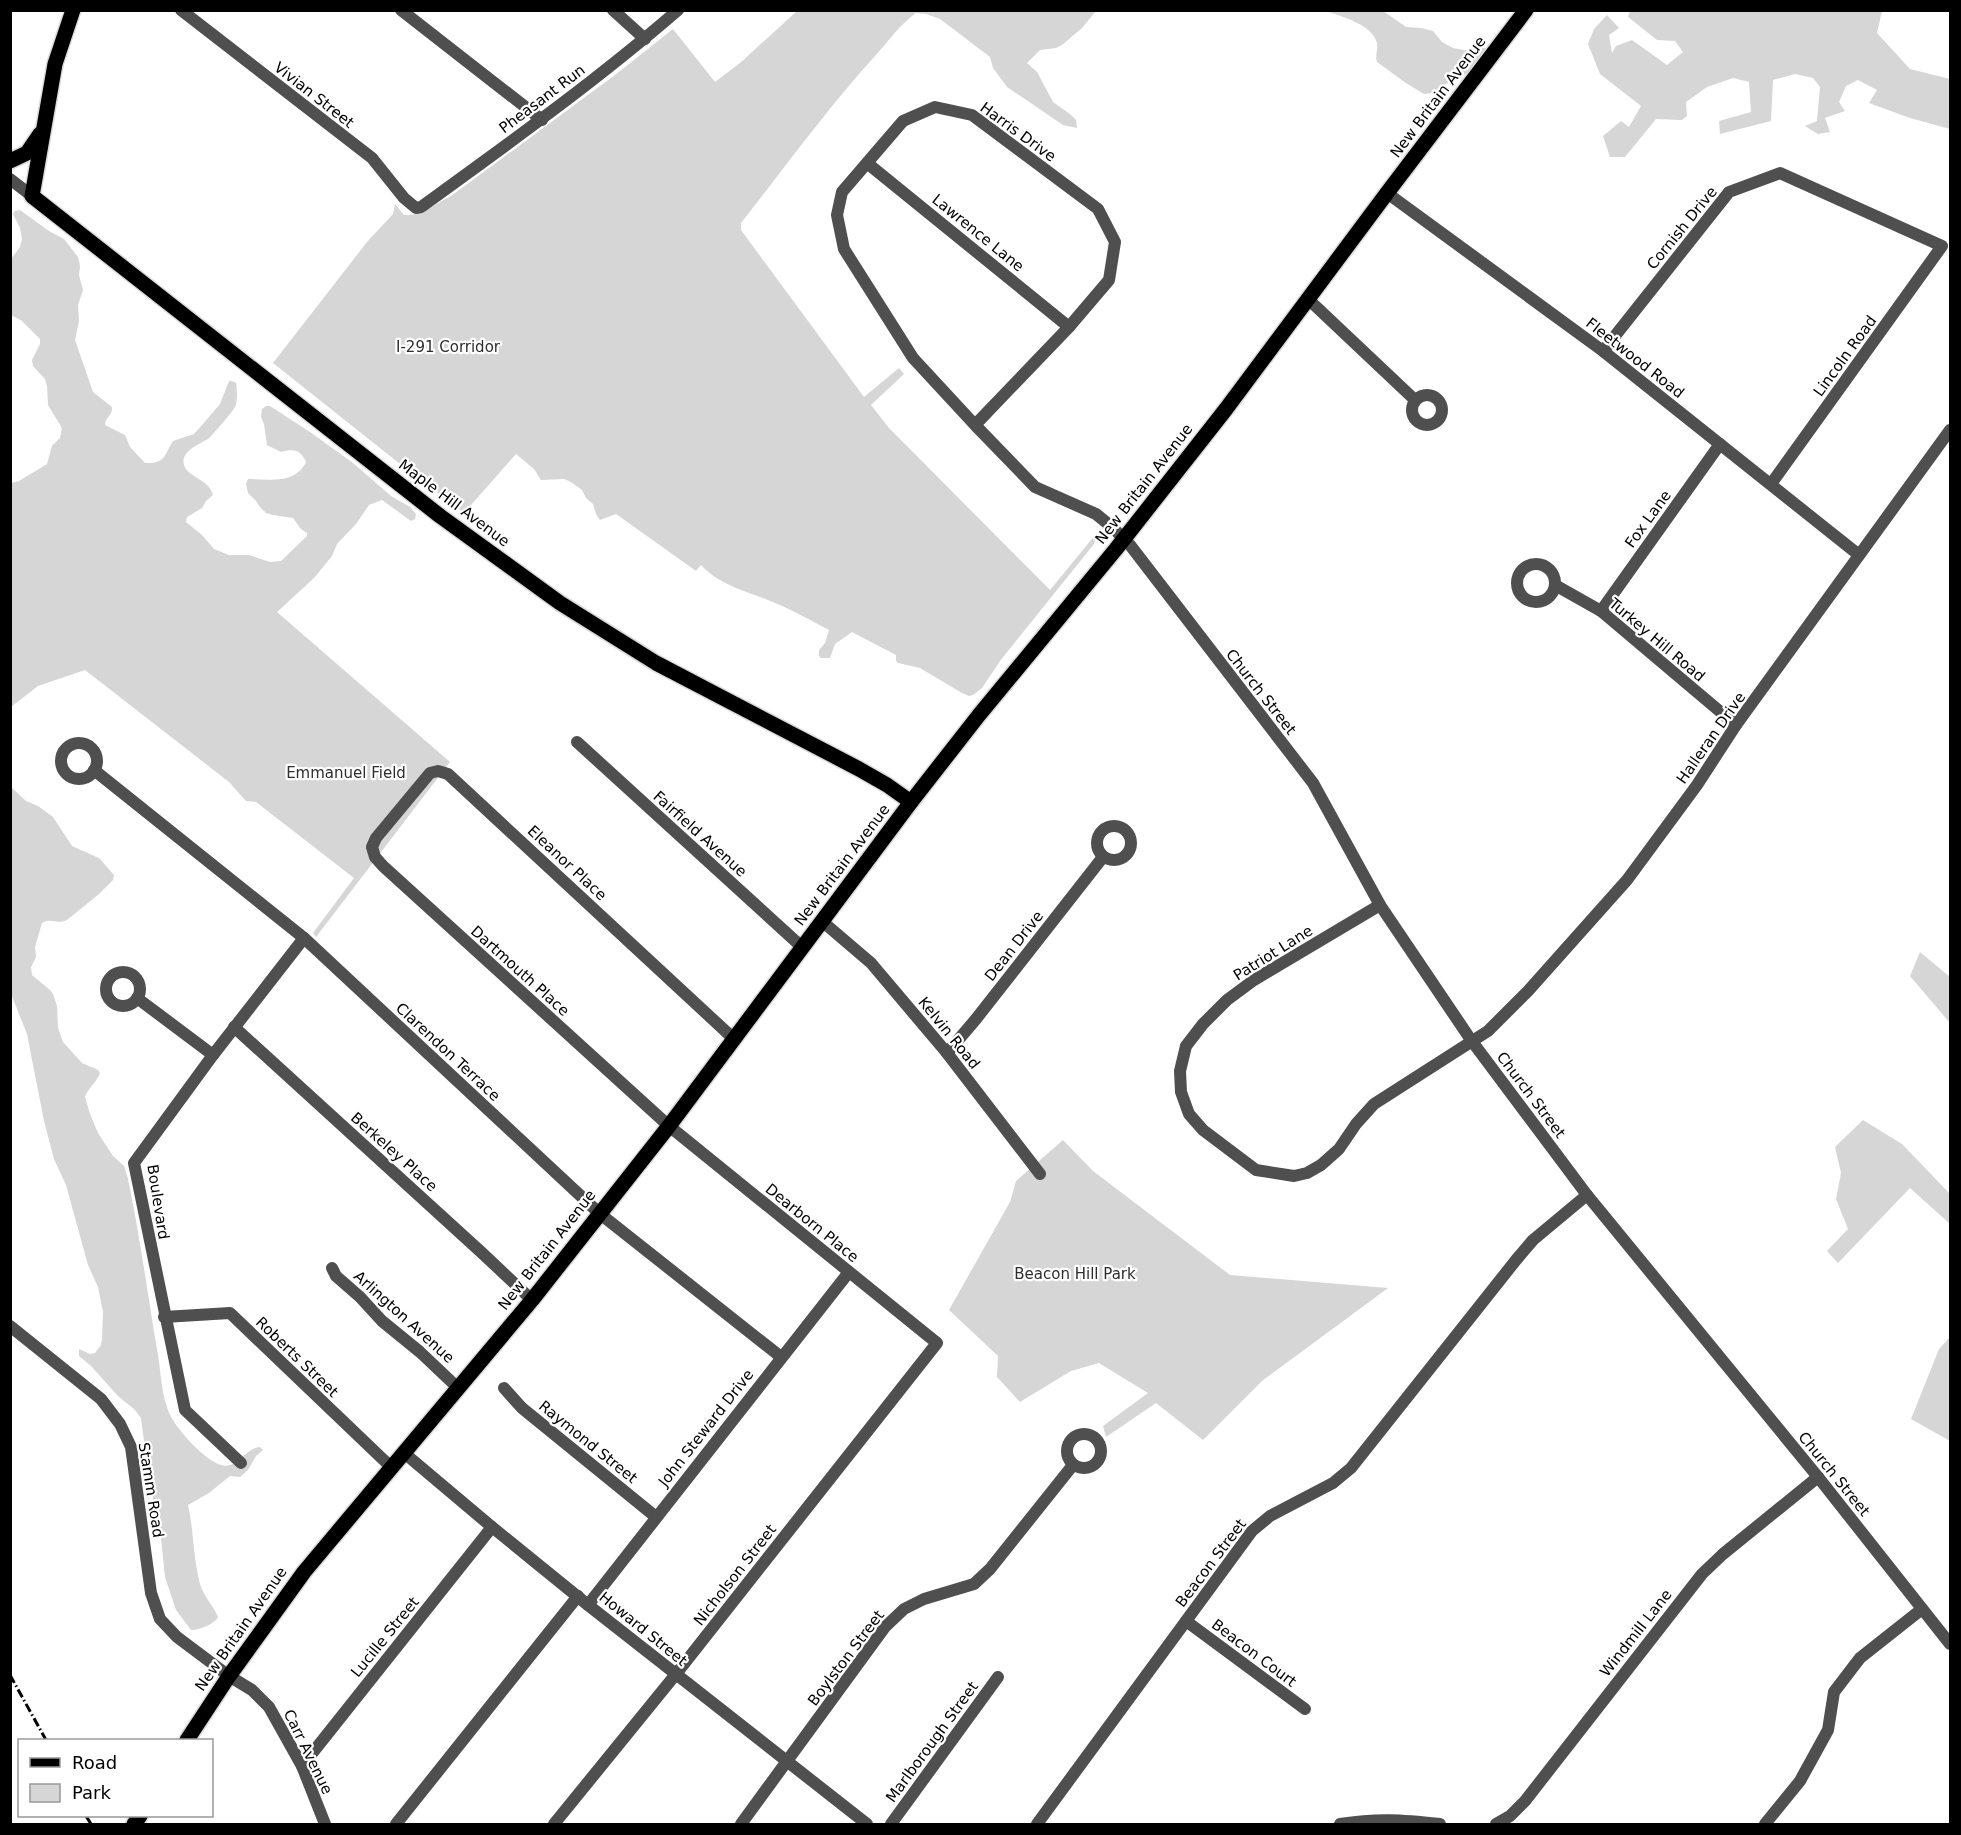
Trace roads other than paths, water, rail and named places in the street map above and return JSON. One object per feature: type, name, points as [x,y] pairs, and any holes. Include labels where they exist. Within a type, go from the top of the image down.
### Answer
[{"type":"main road","points":[[32,196],[55,64],[73,10]]},
{"type":"main road","name":"New Britain Avenue","points":[[188,1739],[229,1676],[304,1572],[532,1300],[669,1126],[911,802],[1226,409],[1526,10]]},
{"type":"main road","points":[[10,161],[27,153],[44,129]]},
{"type":"main road","name":"Maple Hill Avenue","points":[[32,196],[440,516],[560,603],[656,663],[859,769],[911,802]]},
{"type":"street","name":"Vivian Street","points":[[181,10],[372,158],[404,198],[416,208],[421,207]]},
{"type":"street","points":[[400,10],[542,120]]},
{"type":"street","points":[[612,10],[645,39]]},
{"type":"street","name":"Pheasant Run","points":[[421,207],[542,120],[678,10]]},
{"type":"street","name":"Harris Drive","points":[[975,425],[1069,327],[1109,280],[1115,242],[1098,209],[972,115],[935,107],[903,121],[843,192],[837,215],[844,249],[913,358],[975,425],[1035,487],[1096,514],[1124,538]]},
{"type":"street","name":"Lawrence Lane","points":[[867,163],[1069,327]]},
{"type":"street","name":"Cornish Drive","points":[[1603,351],[1729,192],[1780,172],[1942,246]]},
{"type":"street","name":"Maple Hill Avenue","points":[[10,179],[32,196]]},
{"type":"street","name":"Fleetwood Road","points":[[1387,193],[1603,351],[1859,555]]},
{"type":"street","name":"Lincoln Road","points":[[1771,484],[1942,246]]},
{"type":"street","points":[[1308,299],[1415,400]]},
{"type":"street","name":"Halleran Drive","points":[[1472,1040],[1488,1031],[1529,989],[1626,881],[1697,785],[1736,724],[1950,430]]},
{"type":"street","name":"Fox Lane","points":[[1601,611],[1720,444]]},
{"type":"street","name":"Church Street","points":[[1124,538],[1312,783],[1380,905],[1472,1040],[1587,1195],[1818,1477],[1950,1644]]},
{"type":"street","name":"Turkey Hill Road","points":[[1554,585],[1601,611],[1736,724]]},
{"type":"street","name":"Fairfield Avenue","points":[[577,742],[803,948]]},
{"type":"street","name":"Clarendon Terrace","points":[[94,770],[304,938],[599,1213],[781,1357]]},
{"type":"street","name":"Eleanor Place","points":[[382,830],[430,773],[438,771],[448,774],[734,1038]]},
{"type":"street","name":"Dartmouth Place","points":[[382,830],[372,847],[375,856],[384,866],[669,1126]]},
{"type":"street","name":"Dean Drive","points":[[947,1053],[1103,857]]},
{"type":"street","name":"Patriot Lane","points":[[1380,905],[1254,980],[1227,1000],[1203,1024],[1186,1046],[1180,1071],[1181,1092],[1189,1114],[1203,1130],[1256,1170],[1294,1176],[1307,1173],[1321,1165],[1339,1149],[1356,1124],[1374,1104],[1472,1040]]},
{"type":"street","name":"Kelvin Road","points":[[823,922],[871,963],[947,1053],[1040,1174]]},
{"type":"street","name":"Boulevard","points":[[241,1464],[185,1410],[134,1163],[234,1027],[304,938]]},
{"type":"street","points":[[137,998],[213,1055]]},
{"type":"street","name":"Berkeley Place","points":[[234,1027],[532,1300]]},
{"type":"street","name":"Dearborn Place","points":[[669,1126],[937,1342]]},
{"type":"street","name":"Beacon Street","points":[[1037,1824],[1252,1531],[1270,1516],[1333,1483],[1351,1468],[1533,1240],[1587,1195]]},
{"type":"street","name":"Arlington Avenue","points":[[333,1268],[336,1276],[382,1321],[420,1352],[458,1388]]},
{"type":"street","name":"John Steward Drive","points":[[588,1605],[849,1272]]},
{"type":"street","name":"Roberts Street","points":[[164,1317],[230,1313],[391,1467]]},
{"type":"street","name":"Stamm Road","points":[[10,1326],[101,1400],[120,1424],[131,1447],[151,1593],[160,1619],[177,1637],[229,1676]]},
{"type":"street","name":"Nicholson Street","points":[[554,1824],[676,1674],[937,1342]]},
{"type":"street","name":"Raymond Street","points":[[504,1388],[522,1408],[656,1517]]},
{"type":"street","name":"Howard Street","points":[[403,1452],[588,1605],[867,1824]]},
{"type":"street","name":"Boylston Street","points":[[741,1824],[885,1628],[904,1609],[924,1599],[974,1584],[990,1569],[1073,1465]]},
{"type":"street","name":"Windmill Lane","points":[[1496,1824],[1510,1816],[1525,1801],[1702,1574],[1723,1554],[1818,1477]]},
{"type":"street","name":"Lucille Street","points":[[302,1766],[492,1527]]},
{"type":"street","points":[[396,1824],[578,1596]]},
{"type":"street","points":[[1765,1824],[1800,1780],[1828,1730],[1834,1692],[1860,1658],[1922,1609]]},
{"type":"street","name":"Beacon Court","points":[[1186,1621],[1305,1709]]},
{"type":"street","name":"Carr Avenue","points":[[229,1676],[252,1690],[269,1707],[302,1766],[326,1824]]},
{"type":"street","name":"Marlborough Street","points":[[891,1824],[998,1677]]},
{"type":"street","points":[[1340,1824],[1370,1819],[1440,1824]]},
{"type":"railway","points":[[10,1675],[45,1739]]},
{"type":"railway","points":[[87,1817],[91,1824]]},
{"type":"park label","name":"I-291 Corridor","points":[[448,347]]},
{"type":"park label","name":"Emmanuel Field","points":[[346,773]]},
{"type":"park label","name":"Beacon Hill Park","points":[[1075,1274]]}]
